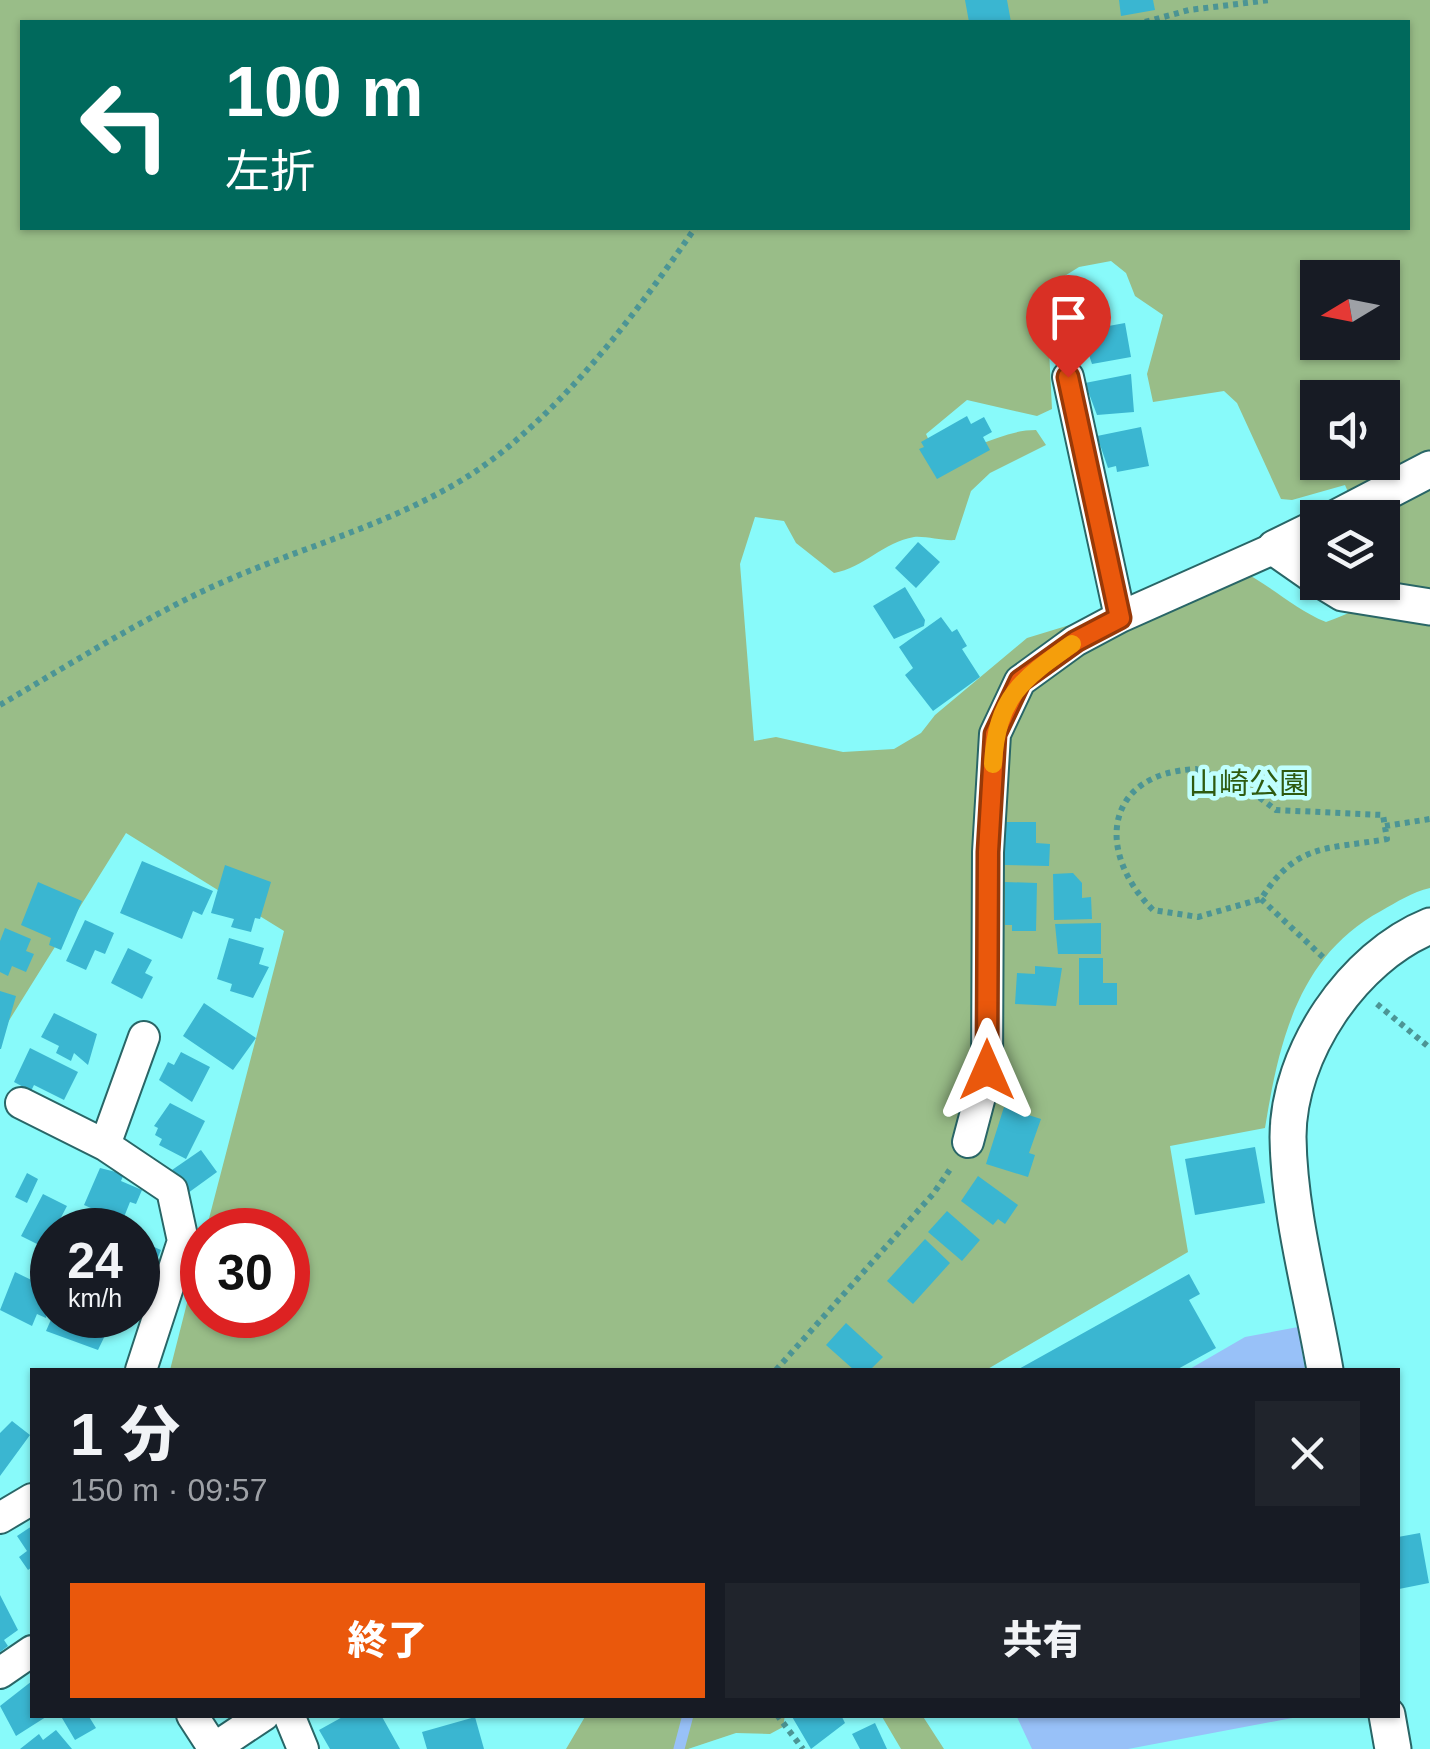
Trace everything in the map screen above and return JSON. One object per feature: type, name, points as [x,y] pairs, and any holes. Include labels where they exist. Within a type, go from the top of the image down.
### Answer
[{"type":"street","points":[[1068,377],[1120,618]]},
{"type":"street","points":[[1371,500],[1430,469]]},
{"type":"street","points":[[968,1142],[987,1070],[988,852],[995,734],[1020,681],[1076,641],[1120,618],[1300,536]]},
{"type":"street","points":[[1275,548],[1300,565]]},
{"type":"street","points":[[1387,600],[1430,607]]},
{"type":"street","points":[[1325,1368],[1295,1201],[1288,1134],[1299,1079],[1320,1030],[1353,984],[1414,933],[1430,926]]},
{"type":"street","points":[[105,1146],[144,1038]]},
{"type":"street","points":[[21,1103],[105,1146],[172,1190],[183,1241],[142,1368]]},
{"type":"street","points":[[0,1518],[30,1500]]},
{"type":"street","points":[[0,1673],[30,1652]]},
{"type":"street","points":[[194,1718],[215,1748],[260,1718]]},
{"type":"street","points":[[289,1718],[303,1749]]},
{"type":"street","points":[[1388,1718],[1394,1749]]},
{"type":"path","points":[[1152,20],[1189,10],[1270,0]]},
{"type":"path","points":[[0,706],[200,592],[426,498],[500,454],[564,396],[639,309],[694,230]]},
{"type":"path","points":[[1196,769],[1251,791],[1276,810],[1382,814],[1385,826],[1387,839],[1296,856],[1280,870],[1262,898],[1198,916],[1153,910],[1121,869],[1114,843],[1126,804],[1158,774],[1196,769]]},
{"type":"path","points":[[1385,826],[1430,819]]},
{"type":"path","points":[[1262,898],[1333,966]]},
{"type":"path","points":[[1371,998],[1430,1048]]},
{"type":"path","points":[[778,1368],[934,1194],[968,1142]]},
{"type":"path","points":[[779,1718],[803,1749]]},
{"type":"green space","name":"山崎公園","points":[[0,0],[1430,0],[1430,888],[1399,901],[1353,930],[1312,977],[1286,1033],[1265,1128],[1170,1146],[1188,1252],[989,1368],[171,1368],[180,1331],[180,1338],[310,1338],[310,1208],[212,1208],[284,931],[126,833],[0,1035]],"holes":[[[1111,261],[1126,273],[1135,296],[1163,315],[1147,374],[1153,402],[1224,391],[1237,403],[1281,499],[1292,500],[1345,485],[1352,500],[1400,500],[1400,600],[1370,600],[1326,622],[1235,568],[1027,638],[935,715],[921,733],[894,749],[843,752],[776,737],[754,741],[740,564],[755,517],[784,521],[796,543],[834,573],[903,540],[955,540],[971,491],[990,473],[1046,445],[1036,430],[1023,431],[937,458],[926,434],[967,400],[1037,416],[1052,409],[1049,349],[1063,277],[1079,267]]]},
{"type":"green space","points":[[584,1718],[784,1718],[783,1727],[770,1734],[736,1733],[688,1749],[566,1749]]},
{"type":"green space","points":[[883,1718],[924,1718],[944,1749],[901,1749]]},
{"type":"water","points":[[1298,1327],[1305,1368],[1191,1368],[1245,1337]]},
{"type":"water","points":[[1017,1718],[1292,1718],[1128,1749],[1032,1749]]},
{"type":"building","points":[[965,0],[1007,0],[1011,20],[969,20]]},
{"type":"building","points":[[1119,0],[1153,0],[1155,10],[1121,16]]},
{"type":"building","points":[[1125,323],[1131,357],[1092,364],[1081,331]]},
{"type":"building","points":[[1131,374],[1134,412],[1097,415],[1085,383]]},
{"type":"building","points":[[967,416],[971,424],[984,417],[992,432],[983,437],[990,450],[937,479],[919,449],[924,447],[921,442]]},
{"type":"building","points":[[1141,427],[1149,466],[1117,472],[1116,466],[1108,468],[1097,436]]},
{"type":"building","points":[[918,542],[940,562],[916,588],[895,568]]},
{"type":"building","points":[[905,587],[925,620],[924,626],[894,639],[873,606]]},
{"type":"building","points":[[941,617],[952,632],[957,629],[967,646],[962,649],[980,677],[933,711],[905,675],[913,668],[899,647]]},
{"type":"building","points":[[1004,822],[1036,822],[1036,843],[1050,844],[1049,866],[1004,865]]},
{"type":"building","points":[[142,861],[213,891],[202,915],[193,911],[182,939],[120,913]]},
{"type":"building","points":[[225,865],[271,882],[260,919],[255,918],[251,932],[231,927],[234,919],[211,913]]},
{"type":"building","points":[[1073,873],[1082,883],[1082,898],[1091,897],[1092,919],[1054,920],[1053,874]]},
{"type":"building","points":[[38,882],[82,901],[61,950],[49,945],[51,938],[21,925]]},
{"type":"building","points":[[1005,882],[1037,883],[1036,931],[1012,931],[1012,925],[1005,925]]},
{"type":"building","points":[[85,920],[114,933],[105,954],[95,950],[86,970],[66,961]]},
{"type":"building","points":[[1101,923],[1101,954],[1058,954],[1055,924]]},
{"type":"building","points":[[5,928],[31,939],[26,951],[34,954],[26,972],[12,966],[8,976],[0,972],[0,941]]},
{"type":"building","points":[[229,938],[264,948],[259,964],[269,967],[253,998],[230,991],[232,984],[217,979]]},
{"type":"building","points":[[128,948],[152,960],[145,973],[153,977],[142,999],[111,983]]},
{"type":"building","points":[[1079,958],[1103,958],[1103,983],[1117,983],[1117,1005],[1079,1005]]},
{"type":"building","points":[[1035,966],[1062,968],[1056,1006],[1015,1004],[1017,973],[1035,974]]},
{"type":"building","points":[[0,991],[16,996],[1,1049],[0,1049]]},
{"type":"building","points":[[204,1003],[256,1038],[233,1070],[183,1036]]},
{"type":"building","points":[[54,1013],[97,1034],[88,1065],[74,1053],[71,1061],[56,1053],[59,1046],[41,1037]]},
{"type":"building","points":[[30,1048],[78,1072],[64,1100],[34,1085],[31,1091],[14,1082]]},
{"type":"building","points":[[181,1052],[210,1067],[192,1102],[159,1080],[168,1062],[174,1065]]},
{"type":"building","points":[[170,1103],[205,1121],[186,1159],[159,1145],[162,1139],[155,1135],[158,1128],[154,1126]]},
{"type":"building","points":[[1004,1107],[1041,1119],[1029,1153],[1035,1155],[1028,1177],[986,1164]]},
{"type":"building","points":[[1255,1147],[1265,1203],[1195,1215],[1185,1159]]},
{"type":"building","points":[[201,1150],[217,1172],[188,1193],[172,1170]]},
{"type":"building","points":[[100,1168],[124,1174],[121,1181],[142,1190],[136,1204],[130,1202],[128,1208],[84,1205]]},
{"type":"building","points":[[27,1173],[38,1179],[27,1203],[15,1197]]},
{"type":"building","points":[[978,1176],[1018,1205],[1005,1224],[998,1219],[993,1225],[961,1201]]},
{"type":"building","points":[[43,1194],[67,1206],[66,1208],[36,1208]]},
{"type":"building","points":[[947,1211],[980,1240],[962,1261],[928,1232]]},
{"type":"building","points":[[30,1219],[30,1240],[21,1236]]},
{"type":"building","points":[[925,1239],[950,1263],[913,1304],[887,1281]]},
{"type":"building","points":[[15,1272],[30,1279],[30,1325],[0,1310]]},
{"type":"building","points":[[1189,1274],[1200,1294],[1189,1300],[1216,1348],[1180,1368],[1021,1368]]},
{"type":"building","points":[[846,1323],[883,1357],[872,1368],[852,1368],[826,1345]]},
{"type":"building","points":[[65,1338],[104,1338],[98,1350]]},
{"type":"building","points":[[12,1421],[30,1435],[0,1476],[0,1433]]},
{"type":"building","points":[[30,1527],[28,1570],[19,1557],[27,1551],[17,1536]]},
{"type":"building","points":[[1420,1533],[1429,1583],[1400,1589],[1400,1537]]},
{"type":"building","points":[[0,1595],[18,1630],[4,1640],[8,1646],[0,1652]]},
{"type":"building","points":[[30,1683],[30,1718],[44,1718],[16,1736],[0,1706]]},
{"type":"building","points":[[62,1718],[90,1718],[96,1728],[75,1740]]},
{"type":"building","points":[[341,1718],[383,1718],[400,1749],[330,1749],[319,1730]]},
{"type":"building","points":[[475,1718],[484,1749],[427,1749],[422,1732]]},
{"type":"building","points":[[793,1718],[842,1718],[845,1723],[811,1749]]},
{"type":"building","points":[[875,1723],[887,1749],[860,1749],[852,1734]]},
{"type":"building","points":[[56,1730],[72,1749],[20,1749],[39,1734],[43,1740]]},
{"type":"waterway","points":[[679,1749],[687,1718]]},
{"type":"slow traffic","points":[[993,764],[995,734],[1020,681],[1072,644]]},
{"type":"route","points":[[987,1070],[988,852],[995,734],[1020,681],[1076,641],[1120,618],[1068,377]]}]
